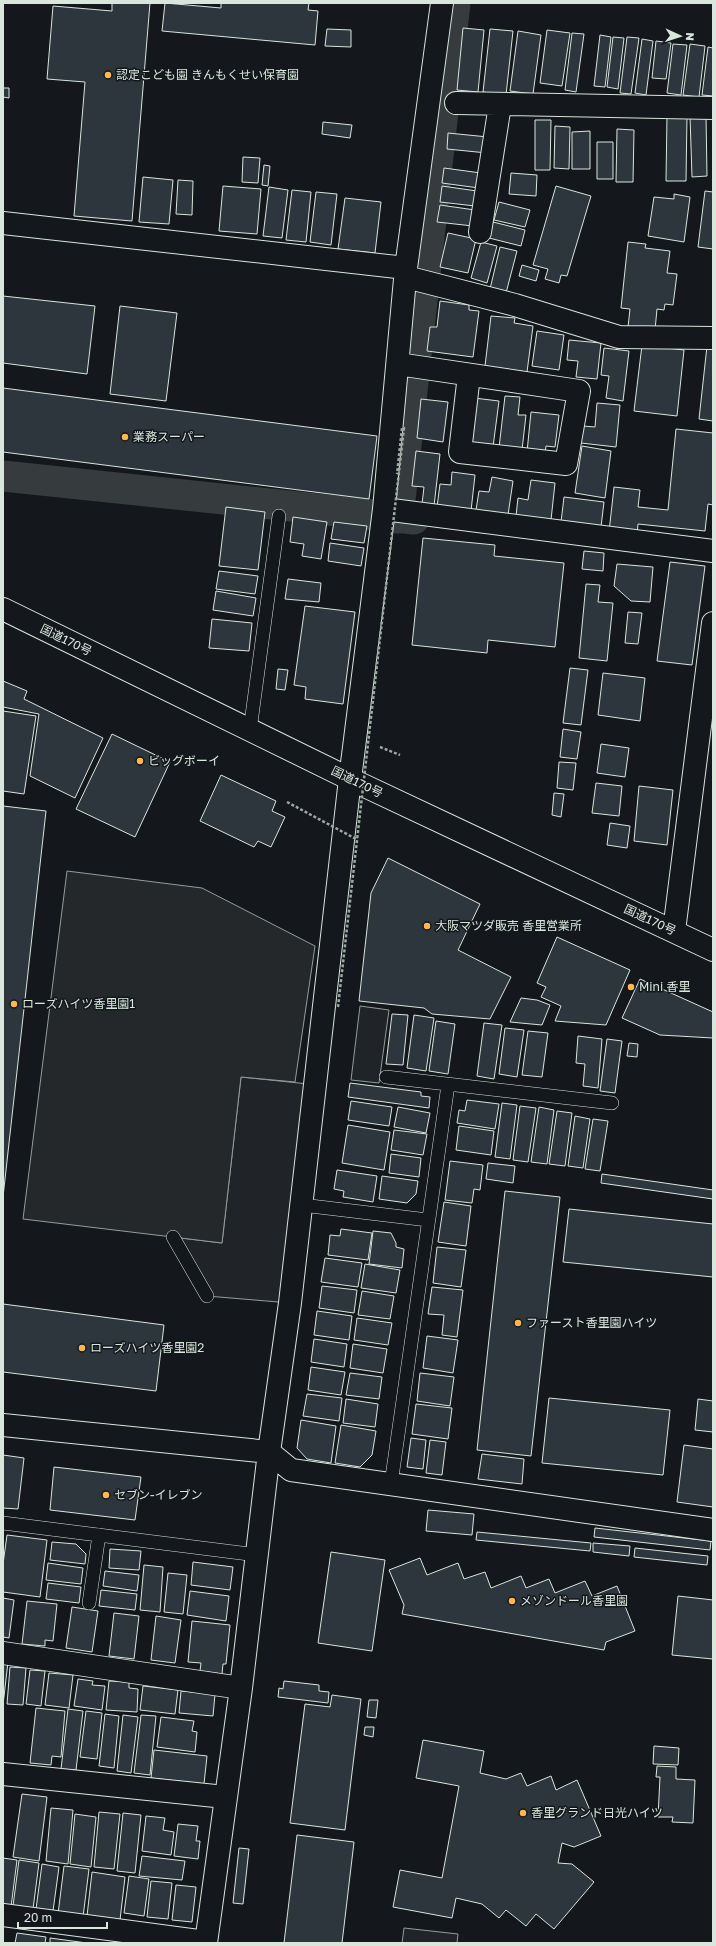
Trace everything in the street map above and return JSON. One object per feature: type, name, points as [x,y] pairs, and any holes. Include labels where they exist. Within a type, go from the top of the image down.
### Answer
[{"type":"main road","points":[[3,1915],[206,1942],[241,1688],[268,1452],[290,1303],[350,779],[384,509],[410,366],[415,277],[442,3]]},
{"type":"main road","points":[[456,103],[713,108]]},
{"type":"main road","points":[[480,232],[500,105]]},
{"type":"main road","points":[[3,223],[415,277],[619,336],[713,338]]},
{"type":"main road","points":[[410,366],[579,391],[566,464],[460,452],[469,375]]},
{"type":"main road","points":[[384,509],[713,550]]},
{"type":"main road","name":"国道170号","points":[[3,609],[350,779],[713,950]]},
{"type":"main road","points":[[674,931],[706,729],[713,623]]},
{"type":"main road","points":[[3,1425],[268,1452],[291,1470],[713,1530]]},
{"type":"main road","points":[[3,1653],[241,1688]]},
{"type":"main road","points":[[3,1774],[225,1797]]},
{"type":"lane","points":[[250,730],[279,516]]},
{"type":"lane","points":[[386,1077],[612,1103]]},
{"type":"lane","points":[[391,1484],[448,1085]]},
{"type":"lane","points":[[302,1205],[428,1220]]},
{"type":"lane","points":[[173,1237],[207,1296]]},
{"type":"lane","points":[[3,1523],[257,1555]]},
{"type":"lane","points":[[89,1603],[99,1535]]},
{"type":"path","points":[[338,1007],[404,428],[402,428],[397,474]]},
{"type":"path","points":[[369,742],[400,756]]},
{"type":"path","points":[[287,802],[356,839]]},
{"type":"shaded area","points":[[67,871],[202,888],[315,946],[295,1082],[241,1077],[222,1243],[23,1219]]},
{"type":"shaded area","points":[[360,1006],[389,1010],[379,1083],[351,1080]]},
{"type":"shaded area","points":[[241,1077],[318,1085],[290,1303],[207,1296],[173,1237],[222,1243]]},
{"type":"shaded area","points":[[404,1928],[458,1934],[457,1943],[402,1943]]},
{"type":"building","points":[[112,3],[150,3],[132,221],[74,216],[85,82],[47,79],[53,6],[112,11]]},
{"type":"building","points":[[165,3],[221,8],[221,3],[309,3],[308,10],[318,11],[315,45],[162,31]]},
{"type":"building","points":[[463,28],[484,30],[478,92],[457,90]]},
{"type":"building","points":[[327,29],[351,30],[351,47],[325,46]]},
{"type":"building","points":[[490,29],[513,31],[506,95],[483,92]]},
{"type":"building","points":[[547,30],[570,33],[562,86],[540,83]]},
{"type":"building","points":[[518,31],[541,35],[533,94],[510,91]]},
{"type":"building","points":[[572,33],[584,34],[576,92],[565,90]]},
{"type":"building","points":[[600,35],[611,37],[605,87],[594,86]]},
{"type":"building","points":[[613,37],[624,38],[618,89],[607,87]]},
{"type":"building","points":[[627,37],[639,38],[631,94],[620,93]]},
{"type":"building","points":[[642,39],[653,41],[646,95],[635,93]]},
{"type":"building","points":[[656,41],[671,43],[666,79],[652,78]]},
{"type":"building","points":[[673,44],[687,45],[681,95],[667,93]]},
{"type":"building","points":[[690,44],[705,46],[699,97],[683,95]]},
{"type":"building","points":[[708,47],[713,48],[713,96],[702,95]]},
{"type":"building","points":[[3,88],[9,88],[9,98],[3,97]]},
{"type":"building","points":[[667,115],[687,115],[686,181],[666,181]]},
{"type":"building","points":[[706,115],[707,176],[692,177],[690,116]]},
{"type":"building","points":[[535,120],[551,120],[550,170],[535,170]]},
{"type":"building","points":[[323,122],[352,125],[350,138],[322,134]]},
{"type":"building","points":[[555,126],[570,127],[569,169],[554,168]]},
{"type":"building","points":[[617,129],[634,130],[633,182],[616,182]]},
{"type":"building","points":[[590,131],[590,169],[572,169],[572,132]]},
{"type":"building","points":[[448,133],[488,137],[487,153],[447,149]]},
{"type":"building","points":[[597,142],[613,142],[613,179],[597,179]]},
{"type":"building","points":[[243,157],[260,158],[258,183],[242,182]]},
{"type":"building","points":[[264,165],[270,166],[268,186],[262,185]]},
{"type":"building","points":[[444,168],[481,173],[479,188],[442,183]]},
{"type":"building","points":[[511,173],[537,175],[536,196],[509,194]]},
{"type":"building","points":[[143,177],[173,180],[169,224],[139,222]]},
{"type":"building","points":[[178,180],[193,181],[192,215],[176,214]]},
{"type":"building","points":[[223,186],[261,189],[257,234],[219,231]]},
{"type":"building","points":[[442,186],[477,191],[475,206],[440,202]]},
{"type":"building","points":[[556,186],[591,196],[567,276],[561,275],[559,283],[545,279],[548,269],[533,265]]},
{"type":"building","points":[[269,187],[288,190],[282,238],[263,236]]},
{"type":"building","points":[[292,190],[311,192],[306,242],[286,240]]},
{"type":"building","points":[[705,191],[713,192],[713,249],[698,247]]},
{"type":"building","points":[[316,192],[337,194],[331,245],[310,242]]},
{"type":"building","points":[[674,194],[690,197],[684,242],[648,236],[654,197],[674,199]]},
{"type":"building","points":[[345,198],[381,202],[375,253],[338,249]]},
{"type":"building","points":[[499,202],[530,210],[525,227],[494,220]]},
{"type":"building","points":[[440,205],[475,210],[473,226],[437,222]]},
{"type":"building","points":[[493,222],[525,230],[521,246],[489,238]]},
{"type":"building","points":[[448,233],[476,239],[468,273],[440,267]]},
{"type":"building","points":[[481,242],[497,246],[487,283],[471,278]]},
{"type":"building","points":[[628,242],[646,244],[645,248],[670,251],[667,273],[677,274],[673,305],[665,304],[664,310],[657,309],[655,330],[628,327],[630,309],[621,308]]},
{"type":"building","points":[[500,247],[517,251],[506,293],[490,289]]},
{"type":"building","points":[[522,265],[539,270],[536,281],[519,276]]},
{"type":"building","points":[[3,296],[95,306],[87,374],[3,363]]},
{"type":"building","points":[[440,301],[469,305],[469,310],[479,311],[473,357],[427,351],[430,327],[437,327]]},
{"type":"building","points":[[120,306],[177,313],[166,401],[110,394]]},
{"type":"building","points":[[491,316],[515,318],[514,323],[533,326],[527,372],[485,366]]},
{"type":"building","points":[[537,331],[564,335],[559,370],[532,366]]},
{"type":"building","points":[[569,340],[601,343],[597,379],[576,377],[578,361],[567,360]]},
{"type":"building","points":[[642,345],[684,350],[677,416],[634,411]]},
{"type":"building","points":[[707,346],[713,347],[713,421],[699,419]]},
{"type":"building","points":[[604,348],[629,351],[623,401],[606,398],[609,376],[601,375]]},
{"type":"building","points":[[3,388],[377,436],[369,499],[3,452]]},
{"type":"building","points":[[505,396],[520,397],[518,415],[526,415],[522,450],[499,448]]},
{"type":"building","points":[[474,398],[499,401],[493,447],[468,444]]},
{"type":"building","points":[[421,399],[448,402],[443,442],[417,438]]},
{"type":"building","points":[[597,403],[620,405],[616,447],[581,443],[583,426],[595,427]]},
{"type":"building","points":[[531,412],[559,415],[555,447],[546,446],[545,454],[527,452]]},
{"type":"building","points":[[676,429],[713,433],[713,505],[708,504],[705,531],[638,524],[637,535],[609,532],[614,487],[640,490],[638,507],[668,510]]},
{"type":"building","points":[[582,446],[611,451],[605,498],[575,493]]},
{"type":"building","points":[[416,451],[440,454],[434,506],[422,504],[424,487],[412,486]]},
{"type":"building","points":[[452,472],[475,475],[471,511],[437,507],[440,484],[451,485]]},
{"type":"building","points":[[492,477],[513,481],[508,515],[476,510],[479,491],[489,492]]},
{"type":"building","points":[[531,480],[555,483],[551,520],[516,516],[518,498],[528,500]]},
{"type":"building","points":[[564,497],[604,502],[601,527],[561,522]]},
{"type":"building","points":[[226,507],[265,512],[258,570],[219,566]]},
{"type":"building","points":[[293,517],[327,522],[321,559],[302,556],[304,544],[290,542]]},
{"type":"building","points":[[334,522],[367,526],[364,543],[331,539]]},
{"type":"building","points":[[423,538],[495,545],[494,556],[564,563],[555,647],[488,640],[487,653],[412,645]]},
{"type":"building","points":[[330,543],[364,548],[361,566],[328,561]]},
{"type":"building","points":[[584,551],[604,553],[603,571],[582,569]]},
{"type":"building","points":[[670,562],[705,566],[692,665],[657,661]]},
{"type":"building","points":[[617,564],[653,567],[650,602],[631,601],[614,586]]},
{"type":"building","points":[[219,571],[258,576],[255,594],[216,589]]},
{"type":"building","points":[[288,579],[321,583],[319,602],[285,599]]},
{"type":"building","points":[[586,584],[600,585],[598,602],[613,603],[607,661],[579,658]]},
{"type":"building","points":[[216,591],[256,598],[253,616],[213,610]]},
{"type":"building","points":[[305,606],[355,612],[343,704],[305,699],[306,687],[294,685]]},
{"type":"building","points":[[628,612],[642,613],[638,644],[625,643]]},
{"type":"building","points":[[212,619],[252,623],[249,651],[209,648]]},
{"type":"building","points":[[570,668],[588,670],[581,725],[563,723]]},
{"type":"building","points":[[278,669],[288,670],[285,690],[276,689]]},
{"type":"building","points":[[603,673],[645,678],[640,721],[598,715]]},
{"type":"building","points":[[3,681],[27,691],[24,699],[103,738],[75,798],[30,776],[39,714],[3,707]]},
{"type":"building","points":[[3,711],[36,716],[24,794],[3,791]]},
{"type":"building","points":[[563,729],[581,732],[577,759],[560,757]]},
{"type":"building","points":[[112,734],[170,762],[135,837],[76,809]]},
{"type":"building","points":[[601,744],[629,748],[625,777],[597,773]]},
{"type":"building","points":[[559,762],[576,763],[573,790],[557,788]]},
{"type":"building","points":[[221,775],[276,801],[272,811],[285,817],[271,847],[258,841],[254,847],[200,821]]},
{"type":"building","points":[[596,783],[622,786],[619,816],[592,813]]},
{"type":"building","points":[[639,786],[673,790],[667,845],[634,841]]},
{"type":"building","points":[[554,793],[564,794],[561,817],[552,815]]},
{"type":"building","name":"ローズハイツ香里園1","points":[[3,806],[46,811],[3,1197]]},
{"type":"building","points":[[610,823],[630,826],[627,848],[607,845]]},
{"type":"building","points":[[388,858],[480,904],[458,950],[511,977],[490,1019],[432,1014],[424,1008],[359,1001],[371,893]]},
{"type":"building","points":[[557,937],[630,970],[606,1025],[555,1021],[561,1006],[541,997],[546,987],[537,983]]},
{"type":"building","points":[[640,979],[713,1012],[713,1038],[660,1035],[622,1018]]},
{"type":"building","points":[[521,998],[537,1000],[550,1005],[542,1025],[510,1022]]},
{"type":"building","points":[[392,1014],[408,1015],[403,1065],[386,1064]]},
{"type":"building","points":[[414,1015],[434,1018],[426,1071],[407,1068]]},
{"type":"building","points":[[436,1021],[455,1024],[448,1074],[429,1071]]},
{"type":"building","points":[[484,1023],[502,1025],[494,1079],[477,1076]]},
{"type":"building","points":[[505,1028],[524,1030],[517,1077],[499,1074]]},
{"type":"building","points":[[528,1031],[548,1033],[542,1077],[522,1075]]},
{"type":"building","points":[[578,1036],[602,1039],[598,1088],[583,1086],[585,1064],[576,1063]]},
{"type":"building","points":[[607,1039],[622,1041],[615,1093],[600,1091]]},
{"type":"building","points":[[629,1043],[638,1044],[637,1057],[627,1056]]},
{"type":"building","points":[[350,1083],[421,1092],[421,1096],[430,1097],[429,1108],[348,1097]]},
{"type":"building","points":[[467,1100],[499,1104],[495,1129],[457,1123],[459,1110],[465,1111]]},
{"type":"building","points":[[351,1101],[392,1107],[389,1126],[348,1120]]},
{"type":"building","points":[[502,1103],[517,1105],[510,1159],[495,1157]]},
{"type":"building","points":[[520,1106],[536,1108],[528,1162],[513,1160]]},
{"type":"building","points":[[398,1107],[430,1113],[426,1133],[394,1127]]},
{"type":"building","points":[[539,1107],[554,1110],[547,1164],[531,1162]]},
{"type":"building","points":[[557,1111],[572,1113],[565,1166],[549,1164]]},
{"type":"building","points":[[575,1116],[590,1119],[583,1168],[568,1166]]},
{"type":"building","points":[[593,1119],[608,1121],[600,1171],[585,1169]]},
{"type":"building","points":[[348,1125],[390,1132],[384,1170],[342,1163]]},
{"type":"building","points":[[459,1126],[494,1131],[491,1155],[456,1150]]},
{"type":"building","points":[[394,1130],[427,1134],[423,1155],[391,1150]]},
{"type":"building","points":[[391,1154],[421,1158],[419,1177],[389,1173]]},
{"type":"building","points":[[450,1161],[483,1165],[480,1190],[474,1189],[472,1203],[445,1200]]},
{"type":"building","points":[[488,1163],[515,1166],[513,1183],[486,1179]]},
{"type":"building","points":[[337,1170],[377,1176],[373,1202],[343,1197],[344,1191],[334,1189]]},
{"type":"building","points":[[602,1174],[713,1190],[713,1199],[601,1183]]},
{"type":"building","points":[[382,1176],[418,1181],[416,1194],[407,1203],[379,1199]]},
{"type":"building","name":"ファースト香里園ハイツ","points":[[505,1191],[560,1197],[531,1456],[477,1450]]},
{"type":"building","points":[[444,1202],[471,1206],[466,1246],[438,1242]]},
{"type":"building","points":[[569,1209],[713,1224],[713,1277],[563,1262]]},
{"type":"building","points":[[341,1229],[372,1233],[368,1260],[328,1255],[330,1235],[340,1236]]},
{"type":"building","points":[[373,1231],[391,1233],[396,1243],[396,1247],[404,1249],[402,1268],[369,1264]]},
{"type":"building","points":[[437,1247],[466,1250],[461,1287],[433,1283]]},
{"type":"building","points":[[325,1258],[362,1263],[358,1287],[321,1282]]},
{"type":"building","points":[[365,1264],[400,1270],[396,1293],[361,1288]]},
{"type":"building","points":[[322,1286],[357,1290],[354,1313],[319,1308]]},
{"type":"building","points":[[432,1287],[463,1290],[457,1337],[442,1335],[444,1315],[428,1314]]},
{"type":"building","points":[[362,1291],[394,1296],[390,1319],[358,1315]]},
{"type":"building","name":"ローズハイツ香里園2","points":[[3,1304],[164,1325],[156,1391],[3,1372]]},
{"type":"building","points":[[317,1311],[352,1316],[349,1340],[314,1335]]},
{"type":"building","points":[[357,1318],[392,1323],[388,1345],[354,1340]]},
{"type":"building","points":[[427,1336],[458,1340],[453,1373],[423,1368]]},
{"type":"building","points":[[314,1339],[347,1344],[344,1367],[311,1362]]},
{"type":"building","points":[[353,1344],[387,1349],[383,1373],[350,1368]]},
{"type":"building","points":[[311,1367],[345,1372],[341,1395],[308,1390]]},
{"type":"building","points":[[350,1373],[382,1377],[379,1399],[346,1395]]},
{"type":"building","points":[[420,1373],[454,1377],[450,1406],[417,1401]]},
{"type":"building","points":[[307,1394],[342,1398],[339,1421],[303,1416]]},
{"type":"building","points":[[549,1398],[670,1410],[663,1475],[542,1463]]},
{"type":"building","points":[[346,1399],[378,1404],[375,1427],[343,1423]]},
{"type":"building","points":[[698,1399],[713,1401],[713,1432],[695,1430]]},
{"type":"building","points":[[416,1404],[452,1408],[448,1439],[412,1434]]},
{"type":"building","points":[[301,1420],[336,1426],[331,1463],[307,1459],[297,1448]]},
{"type":"building","points":[[341,1425],[376,1431],[372,1455],[360,1467],[335,1463]]},
{"type":"building","points":[[411,1438],[426,1440],[423,1469],[407,1467]]},
{"type":"building","points":[[430,1440],[446,1442],[442,1475],[426,1473]]},
{"type":"building","points":[[684,1445],[713,1449],[713,1507],[677,1502]]},
{"type":"building","points":[[482,1454],[524,1459],[522,1484],[478,1479]]},
{"type":"building","points":[[3,1455],[24,1458],[18,1509],[3,1508]]},
{"type":"building","points":[[54,1467],[141,1477],[135,1520],[50,1510]]},
{"type":"building","points":[[428,1510],[474,1514],[472,1535],[426,1531]]},
{"type":"building","points":[[595,1528],[711,1541],[710,1550],[594,1537]]},
{"type":"building","points":[[477,1532],[591,1543],[590,1551],[476,1540]]},
{"type":"building","points":[[7,1535],[47,1540],[40,1597],[3,1592],[3,1564]]},
{"type":"building","points":[[52,1542],[76,1544],[86,1554],[85,1564],[50,1560]]},
{"type":"building","points":[[593,1543],[630,1546],[629,1556],[593,1552]]},
{"type":"building","points":[[635,1548],[708,1556],[707,1565],[634,1557]]},
{"type":"building","points":[[110,1549],[141,1551],[139,1570],[109,1568]]},
{"type":"building","points":[[331,1552],[385,1560],[372,1651],[318,1643]]},
{"type":"building","name":"メゾンドール香里園","points":[[420,1558],[427,1575],[458,1563],[464,1579],[485,1572],[491,1588],[521,1576],[526,1588],[549,1579],[555,1593],[585,1581],[592,1596],[617,1586],[635,1631],[606,1642],[604,1650],[402,1614],[404,1605],[389,1570]]},
{"type":"building","points":[[193,1562],[233,1567],[230,1590],[191,1585]]},
{"type":"building","points":[[48,1563],[83,1568],[81,1584],[46,1580]]},
{"type":"building","points":[[144,1565],[163,1567],[160,1612],[140,1610]]},
{"type":"building","points":[[105,1571],[139,1575],[137,1591],[103,1586]]},
{"type":"building","points":[[168,1573],[187,1575],[183,1614],[164,1612]]},
{"type":"building","points":[[48,1583],[81,1587],[79,1603],[46,1599]]},
{"type":"building","points":[[101,1590],[137,1594],[135,1610],[99,1606]]},
{"type":"building","points":[[190,1591],[229,1596],[226,1621],[187,1615]]},
{"type":"building","points":[[678,1596],[713,1600],[713,1659],[672,1655]]},
{"type":"building","points":[[3,1598],[14,1600],[9,1638],[3,1637]]},
{"type":"building","points":[[27,1601],[57,1604],[53,1641],[45,1640],[45,1646],[22,1644]]},
{"type":"building","points":[[72,1607],[98,1611],[92,1652],[66,1648]]},
{"type":"building","points":[[114,1613],[139,1616],[134,1659],[109,1656]]},
{"type":"building","points":[[156,1616],[181,1620],[175,1663],[151,1660]]},
{"type":"building","points":[[192,1621],[230,1625],[226,1664],[223,1664],[222,1674],[200,1671],[201,1663],[188,1662]]},
{"type":"building","points":[[3,1662],[8,1662],[3,1705]]},
{"type":"building","points":[[10,1667],[26,1668],[23,1705],[7,1704]]},
{"type":"building","points":[[30,1670],[45,1671],[41,1706],[26,1704]]},
{"type":"building","points":[[49,1673],[73,1675],[69,1708],[45,1705]]},
{"type":"building","points":[[78,1679],[93,1681],[92,1685],[105,1686],[102,1710],[74,1706]]},
{"type":"building","points":[[109,1681],[129,1682],[129,1688],[138,1689],[137,1712],[106,1710]]},
{"type":"building","points":[[284,1681],[319,1685],[319,1691],[329,1692],[328,1703],[278,1697],[279,1688],[283,1689]]},
{"type":"building","points":[[143,1686],[178,1690],[175,1714],[140,1710]]},
{"type":"building","points":[[181,1691],[215,1694],[213,1716],[179,1713]]},
{"type":"building","points":[[332,1695],[361,1699],[345,1830],[290,1823],[305,1704],[330,1707]]},
{"type":"building","points":[[369,1700],[378,1700],[376,1718],[367,1717]]},
{"type":"building","points":[[36,1708],[65,1711],[61,1757],[52,1756],[51,1765],[30,1763]]},
{"type":"building","points":[[68,1709],[83,1711],[76,1770],[61,1769]]},
{"type":"building","points":[[86,1711],[102,1713],[97,1759],[80,1757]]},
{"type":"building","points":[[105,1714],[119,1716],[114,1768],[99,1766]]},
{"type":"building","points":[[123,1715],[138,1717],[131,1773],[117,1771]]},
{"type":"building","points":[[141,1715],[156,1716],[150,1775],[134,1773]]},
{"type":"building","points":[[161,1717],[194,1721],[192,1731],[197,1732],[195,1752],[157,1747]]},
{"type":"building","points":[[365,1727],[374,1727],[373,1737],[364,1735]]},
{"type":"building","name":"香里グランド日光ハイツ","points":[[423,1740],[484,1751],[480,1773],[506,1779],[521,1773],[527,1786],[551,1776],[556,1790],[577,1780],[601,1836],[574,1847],[562,1843],[558,1863],[572,1864],[594,1882],[554,1929],[536,1914],[526,1926],[506,1910],[499,1918],[482,1904],[456,1898],[452,1918],[393,1907],[400,1870],[442,1878],[459,1786],[416,1778]]},
{"type":"building","points":[[654,1746],[679,1748],[678,1765],[653,1764]]},
{"type":"building","points":[[154,1750],[207,1756],[204,1784],[151,1778]]},
{"type":"building","points":[[657,1766],[676,1767],[676,1779],[695,1780],[693,1823],[672,1822],[673,1817],[658,1817],[660,1777],[656,1777]]},
{"type":"building","points":[[22,1794],[47,1797],[39,1861],[13,1857]]},
{"type":"building","points":[[51,1808],[73,1810],[68,1864],[46,1861]]},
{"type":"building","points":[[99,1812],[120,1814],[114,1869],[94,1867]]},
{"type":"building","points":[[123,1813],[141,1815],[135,1873],[117,1871]]},
{"type":"building","points":[[75,1814],[96,1817],[91,1867],[70,1864]]},
{"type":"building","points":[[146,1816],[165,1818],[163,1830],[174,1832],[171,1855],[142,1851]]},
{"type":"building","points":[[178,1824],[198,1826],[196,1841],[200,1841],[198,1859],[174,1856]]},
{"type":"building","points":[[297,1835],[354,1842],[342,1943],[284,1943]]},
{"type":"building","points":[[239,1848],[249,1849],[243,1904],[233,1903]]},
{"type":"building","points":[[142,1856],[185,1861],[182,1880],[139,1876]]},
{"type":"building","points":[[3,1858],[17,1860],[11,1907],[3,1906]]},
{"type":"building","points":[[19,1860],[39,1863],[33,1909],[13,1906]]},
{"type":"building","points":[[42,1864],[59,1867],[53,1911],[36,1909]]},
{"type":"building","points":[[64,1866],[89,1869],[83,1917],[58,1914]]},
{"type":"building","points":[[92,1872],[125,1877],[120,1920],[87,1916]]},
{"type":"building","points":[[129,1876],[149,1879],[144,1916],[124,1913]]},
{"type":"building","points":[[151,1881],[172,1883],[168,1919],[147,1917]]},
{"type":"building","points":[[176,1885],[196,1887],[192,1922],[172,1920]]},
{"type":"building","points":[[17,1933],[46,1937],[45,1943],[15,1943]]},
{"type":"building","points":[[50,1938],[87,1943],[50,1943]]},
{"type":"waterway","points":[[398,518],[455,3]]},
{"type":"waterway","points":[[3,476],[414,519]]},
{"type":"place","name":"認定こども園 きんもくせい保育園","points":[[108,75]]},
{"type":"place","name":"業務スーパー","points":[[125,437]]},
{"type":"place","name":"ビッグボーイ","points":[[140,761]]},
{"type":"place","name":"大阪マツダ販売 香里営業所","points":[[427,926]]},
{"type":"place","name":"Mini 香里","points":[[631,987]]},
{"type":"place","name":"ローズハイツ香里園1","points":[[14,1004]]},
{"type":"place","name":"ファースト香里園ハイツ","points":[[518,1323]]},
{"type":"place","name":"ローズハイツ香里園2","points":[[82,1348]]},
{"type":"place","name":"セブン-イレブン","points":[[106,1495]]},
{"type":"place","name":"メゾンドール香里園","points":[[512,1601]]},
{"type":"place","name":"香里グランド日光ハイツ","points":[[523,1813]]}]
